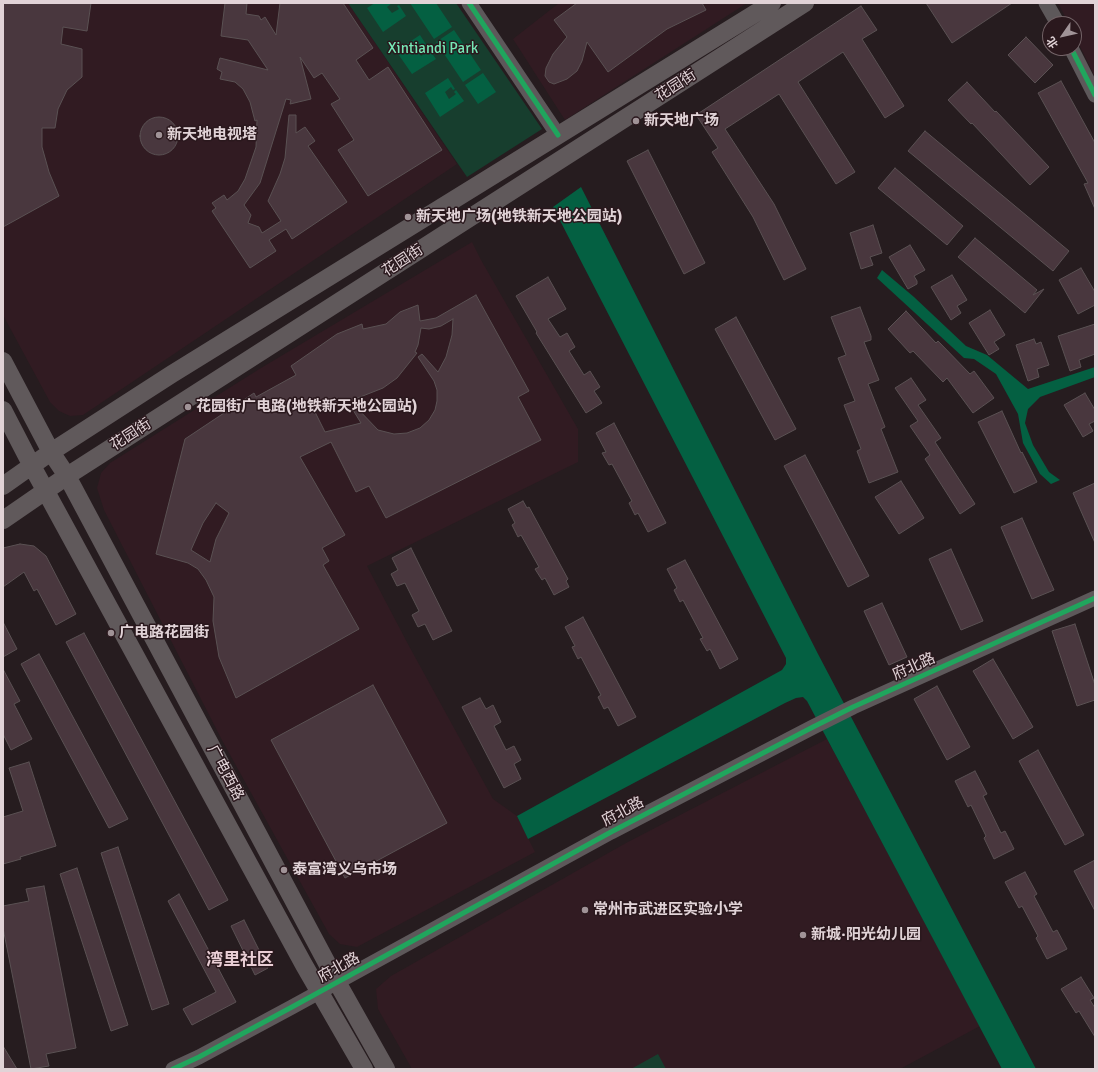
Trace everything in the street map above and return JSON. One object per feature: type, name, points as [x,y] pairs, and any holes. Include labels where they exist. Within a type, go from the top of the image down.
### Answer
[{"type":"main road","name":"花园街","points":[[3,486],[51,452],[172,374],[772,3]]},
{"type":"main road","name":"花园街","points":[[3,520],[67,476],[805,3]]},
{"type":"main road","name":"广电西路","points":[[3,361],[51,452],[67,476],[337,982],[386,1069]]},
{"type":"main road","points":[[3,410],[32,466]]},
{"type":"main road","name":"广电西路","points":[[32,466],[300,958],[364,1069]]},
{"type":"street","points":[[469,3],[558,135]]},
{"type":"street","points":[[1046,3],[1053,16]]},
{"type":"street","points":[[1075,56],[1095,94]]},
{"type":"street","name":"府北路","points":[[173,1069],[320,992],[610,832],[813,727],[853,707],[1095,598]]},
{"type":"shaded area","points":[[3,3],[348,3],[457,164],[83,415],[70,416],[59,411],[50,402],[3,315]]},
{"type":"shaded area","points":[[375,3],[392,3],[387,7],[392,13],[399,9],[397,6],[399,5],[406,16],[383,32],[367,8]]},
{"type":"shaded area","points":[[410,3],[436,3],[452,27],[434,39]]},
{"type":"shaded area","points":[[559,3],[747,3],[565,120],[513,39]]},
{"type":"shaded area","points":[[1058,3],[1095,3],[1095,77],[1082,50],[1082,16],[1065,16]]},
{"type":"shaded area","points":[[454,30],[481,70],[463,82],[436,42]]},
{"type":"shaded area","points":[[420,35],[427,46],[425,47],[423,45],[417,49],[421,56],[428,52],[426,49],[428,48],[436,59],[412,74],[396,51]]},
{"type":"shaded area","points":[[483,73],[496,92],[478,104],[465,85]]},
{"type":"shaded area","points":[[448,78],[455,89],[453,90],[451,87],[445,92],[449,99],[456,94],[454,92],[456,90],[464,101],[440,117],[425,93]]},
{"type":"shaded area","points":[[581,187],[818,654],[1036,1069],[1002,1069],[807,701],[803,697],[796,698],[785,703],[528,839],[517,816],[782,670],[786,664],[786,658],[553,207]]},
{"type":"shaded area","points":[[472,242],[578,429],[578,462],[367,566],[493,799],[517,816],[535,852],[357,947],[340,944],[329,934],[223,742],[104,510],[97,488],[101,473],[110,463],[261,368]]},
{"type":"shaded area","points":[[882,270],[914,297],[966,346],[987,355],[1028,389],[1095,367],[1095,377],[1040,397],[1028,409],[1025,423],[1033,445],[1049,472],[1060,480],[1051,484],[1040,474],[1023,443],[1018,414],[996,374],[974,359],[964,358],[877,278]]},
{"type":"shaded area","points":[[827,739],[980,1026],[900,1069],[412,1069],[378,1009],[376,989],[391,976],[626,843]]},
{"type":"green space","name":"Xintiandi Park","points":[[348,3],[456,3],[542,129],[467,177]]},
{"type":"green space","points":[[658,1054],[666,1069],[631,1069]]},
{"type":"building","points":[[3,3],[91,3],[87,31],[63,27],[61,44],[82,49],[82,77],[67,90],[58,109],[55,128],[42,128],[42,147],[49,172],[59,196],[3,227]]},
{"type":"building","points":[[225,3],[247,3],[246,14],[259,16],[261,20],[265,17],[276,35],[280,3],[343,3],[373,48],[356,60],[369,80],[388,67],[442,150],[368,196],[338,150],[354,140],[331,104],[340,99],[322,73],[314,78],[300,57],[311,99],[290,104],[291,100],[286,99],[260,183],[244,205],[251,215],[248,223],[259,227],[262,233],[281,221],[268,201],[280,174],[285,158],[289,115],[296,115],[296,133],[305,127],[315,141],[308,146],[347,202],[292,239],[286,229],[269,240],[276,251],[250,268],[212,211],[216,208],[212,203],[224,195],[227,200],[238,191],[245,179],[256,147],[257,120],[255,121],[250,102],[243,89],[235,82],[220,79],[222,72],[217,69],[220,58],[268,70],[248,40],[221,36]]},
{"type":"building","points":[[577,3],[702,3],[706,10],[667,29],[608,72],[587,42],[582,61],[577,71],[567,79],[554,84],[549,82],[545,76],[546,68],[553,54],[567,37],[554,20]]},
{"type":"building","points":[[926,3],[1012,3],[952,43]]},
{"type":"building","points":[[861,6],[877,30],[862,39],[904,106],[885,118],[843,52],[798,82],[855,172],[836,184],[779,94],[725,129],[774,204],[806,269],[784,280],[753,217],[712,152],[718,148],[696,115]]},
{"type":"building","points":[[1026,37],[1042,54],[1042,56],[1044,56],[1053,65],[1035,83],[1008,55]]},
{"type":"building","points":[[1061,81],[1095,143],[1095,209],[1084,184],[1088,183],[1038,93]]},
{"type":"building","points":[[967,82],[1049,167],[1030,185],[972,123],[971,124],[948,100]]},
{"type":"building","name":"新天地电视塔","points":[[159,117],[169,120],[175,126],[178,136],[175,146],[169,152],[159,155],[149,152],[143,146],[140,136],[143,126],[149,120]]},
{"type":"building","points":[[925,131],[1069,251],[1053,271],[908,151]]},
{"type":"building","points":[[648,150],[705,263],[684,274],[627,161]]},
{"type":"building","points":[[895,168],[963,226],[947,245],[878,188]]},
{"type":"building","points":[[873,225],[882,253],[870,257],[873,265],[861,269],[850,233]]},
{"type":"building","points":[[975,238],[1037,290],[1033,295],[1044,289],[1025,313],[958,257]]},
{"type":"building","points":[[910,245],[925,270],[914,276],[917,284],[908,289],[889,257]]},
{"type":"building","points":[[1081,268],[1095,292],[1095,305],[1078,314],[1059,280]]},
{"type":"building","points":[[952,275],[967,300],[957,306],[961,313],[951,320],[931,287]]},
{"type":"building","points":[[548,277],[566,309],[548,319],[560,337],[567,333],[575,347],[569,351],[584,375],[590,371],[600,387],[594,391],[602,403],[586,413],[536,333],[537,332],[516,296]]},
{"type":"building","points":[[476,295],[529,391],[518,397],[541,440],[386,518],[369,486],[356,492],[331,442],[300,457],[345,535],[322,548],[329,561],[323,565],[359,629],[236,698],[219,657],[213,621],[214,597],[206,580],[198,569],[188,563],[156,554],[185,439],[254,393],[256,397],[296,375],[291,366],[337,334],[362,324],[363,329],[386,324],[400,312],[418,305],[420,321],[436,318]],"holes":[[[453,319],[452,335],[446,357],[438,372],[422,354],[418,357],[434,381],[437,390],[435,410],[429,420],[420,428],[407,433],[394,434],[378,430],[356,407],[353,410],[361,423],[325,432],[315,412],[350,399],[350,401],[383,388],[397,378],[417,353],[415,352],[418,345],[421,328],[429,329],[441,326]],[[216,503],[229,513],[216,539],[210,562],[191,550],[203,523]]]},
{"type":"building","points":[[860,307],[871,336],[871,340],[864,342],[879,380],[868,384],[885,427],[881,429],[898,472],[869,483],[857,451],[861,449],[844,405],[855,401],[838,358],[846,355],[831,317]]},
{"type":"building","points":[[990,310],[1005,335],[994,342],[999,349],[989,355],[969,323]]},
{"type":"building","points":[[906,311],[936,343],[938,341],[970,374],[974,371],[994,398],[973,413],[947,378],[943,382],[913,351],[910,353],[888,329]]},
{"type":"building","points":[[736,317],[796,429],[775,440],[715,329]]},
{"type":"building","points":[[1095,324],[1095,354],[1079,360],[1081,367],[1070,371],[1058,336]]},
{"type":"building","points":[[1034,339],[1036,344],[1041,342],[1049,365],[1037,369],[1039,377],[1028,381],[1016,345]]},
{"type":"building","points":[[911,378],[926,400],[918,405],[941,438],[935,442],[975,504],[960,514],[925,459],[930,455],[910,426],[918,421],[895,388]]},
{"type":"building","points":[[1085,393],[1095,410],[1095,421],[1089,424],[1093,431],[1083,437],[1064,405]]},
{"type":"building","points":[[1002,411],[1021,453],[1022,452],[1037,482],[1014,493],[978,422]]},
{"type":"building","points":[[614,423],[666,523],[648,532],[638,513],[635,515],[629,503],[632,501],[612,464],[609,465],[602,453],[606,452],[596,433]]},
{"type":"building","points":[[805,455],[869,576],[848,587],[784,466]]},
{"type":"building","points":[[901,481],[924,518],[899,534],[875,497]]},
{"type":"building","points":[[1095,483],[1095,543],[1073,493]]},
{"type":"building","points":[[523,501],[527,508],[529,507],[568,579],[566,581],[569,587],[554,595],[545,578],[542,580],[535,569],[539,567],[521,535],[518,537],[512,525],[515,523],[508,509]]},
{"type":"building","points":[[1022,518],[1054,590],[1032,599],[1001,527]]},
{"type":"building","points":[[20,544],[34,546],[46,556],[76,614],[56,625],[37,589],[34,591],[24,572],[3,587],[3,548]]},
{"type":"building","points":[[411,548],[452,631],[433,640],[425,624],[418,627],[412,615],[419,611],[405,583],[397,586],[391,574],[398,570],[392,558]]},
{"type":"building","points":[[951,549],[983,621],[961,630],[929,559]]},
{"type":"building","points":[[685,560],[738,659],[720,669],[710,649],[707,651],[700,639],[703,638],[683,600],[680,602],[674,590],[677,588],[667,569]]},
{"type":"building","points":[[882,603],[907,657],[889,665],[864,611]]},
{"type":"building","points":[[583,617],[636,717],[618,726],[608,707],[604,709],[598,697],[601,695],[581,657],[578,659],[572,647],[575,646],[565,627]]},
{"type":"building","points":[[3,622],[17,649],[3,657]]},
{"type":"building","points":[[1075,624],[1095,685],[1095,700],[1077,706],[1052,631]]},
{"type":"building","points":[[84,633],[228,900],[209,910],[66,642]]},
{"type":"building","points":[[39,654],[128,819],[109,828],[21,664]]},
{"type":"building","points":[[993,659],[1033,727],[1013,739],[973,671]]},
{"type":"building","points":[[3,669],[20,701],[14,704],[32,739],[11,750],[3,734]]},
{"type":"building","points":[[373,685],[447,823],[345,878],[271,740]]},
{"type":"building","points":[[937,686],[970,747],[947,760],[914,699]]},
{"type":"building","points":[[480,698],[486,709],[493,705],[501,722],[494,726],[506,750],[514,746],[521,760],[514,764],[521,779],[504,788],[462,707]]},
{"type":"building","points":[[1038,750],[1084,835],[1065,845],[1019,761]]},
{"type":"building","points":[[29,762],[56,846],[3,864],[3,817],[23,811],[9,768]]},
{"type":"building","points":[[975,771],[987,794],[983,796],[1001,833],[1005,831],[1014,849],[994,859],[984,838],[986,836],[971,805],[968,807],[955,781]]},
{"type":"building","points":[[118,847],[169,1004],[152,1010],[101,853]]},
{"type":"building","points":[[1095,860],[1095,911],[1074,871]]},
{"type":"building","points":[[77,868],[128,1025],[111,1031],[60,874]]},
{"type":"building","points":[[1025,872],[1037,894],[1034,896],[1053,932],[1057,930],[1067,949],[1047,959],[1036,938],[1038,936],[1022,906],[1019,908],[1005,882]]},
{"type":"building","points":[[44,886],[76,1048],[46,1054],[49,1066],[31,1069],[3,928],[3,906],[29,901],[26,889]]},
{"type":"building","points":[[179,894],[236,1002],[192,1025],[183,1009],[216,992],[168,901]]},
{"type":"building","points":[[244,920],[268,968],[255,975],[231,926]]},
{"type":"building","points":[[1081,977],[1094,998],[1090,1000],[1095,1008],[1095,1037],[1079,1011],[1076,1013],[1061,989]]},
{"type":"building","points":[[3,1046],[17,1069],[3,1069]]},
{"type":"cycle path","points":[[469,3],[558,135]]},
{"type":"cycle path","points":[[1075,56],[1095,95]]},
{"type":"cycle path","points":[[173,1069],[199,1057],[292,1007],[611,832],[813,727],[853,707],[1095,598]]},
{"type":"place","name":"新天地广场","points":[[636,121]]},
{"type":"place","name":"新天地电视塔","points":[[159,135]]},
{"type":"place","name":"新天地广场(地铁新天地公园站)","points":[[408,217]]},
{"type":"place","name":"花园街广电路(地铁新天地公园站)","points":[[188,407]]},
{"type":"place","name":"广电路花园街","points":[[111,633]]},
{"type":"place","name":"泰富湾义乌市场","points":[[284,870]]},
{"type":"place","name":"常州市武进区实验小学","points":[[585,910]]},
{"type":"place","name":"新城·阳光幼儿园","points":[[803,935]]},
{"type":"district","name":"湾里社区","points":[[240,961]]}]
